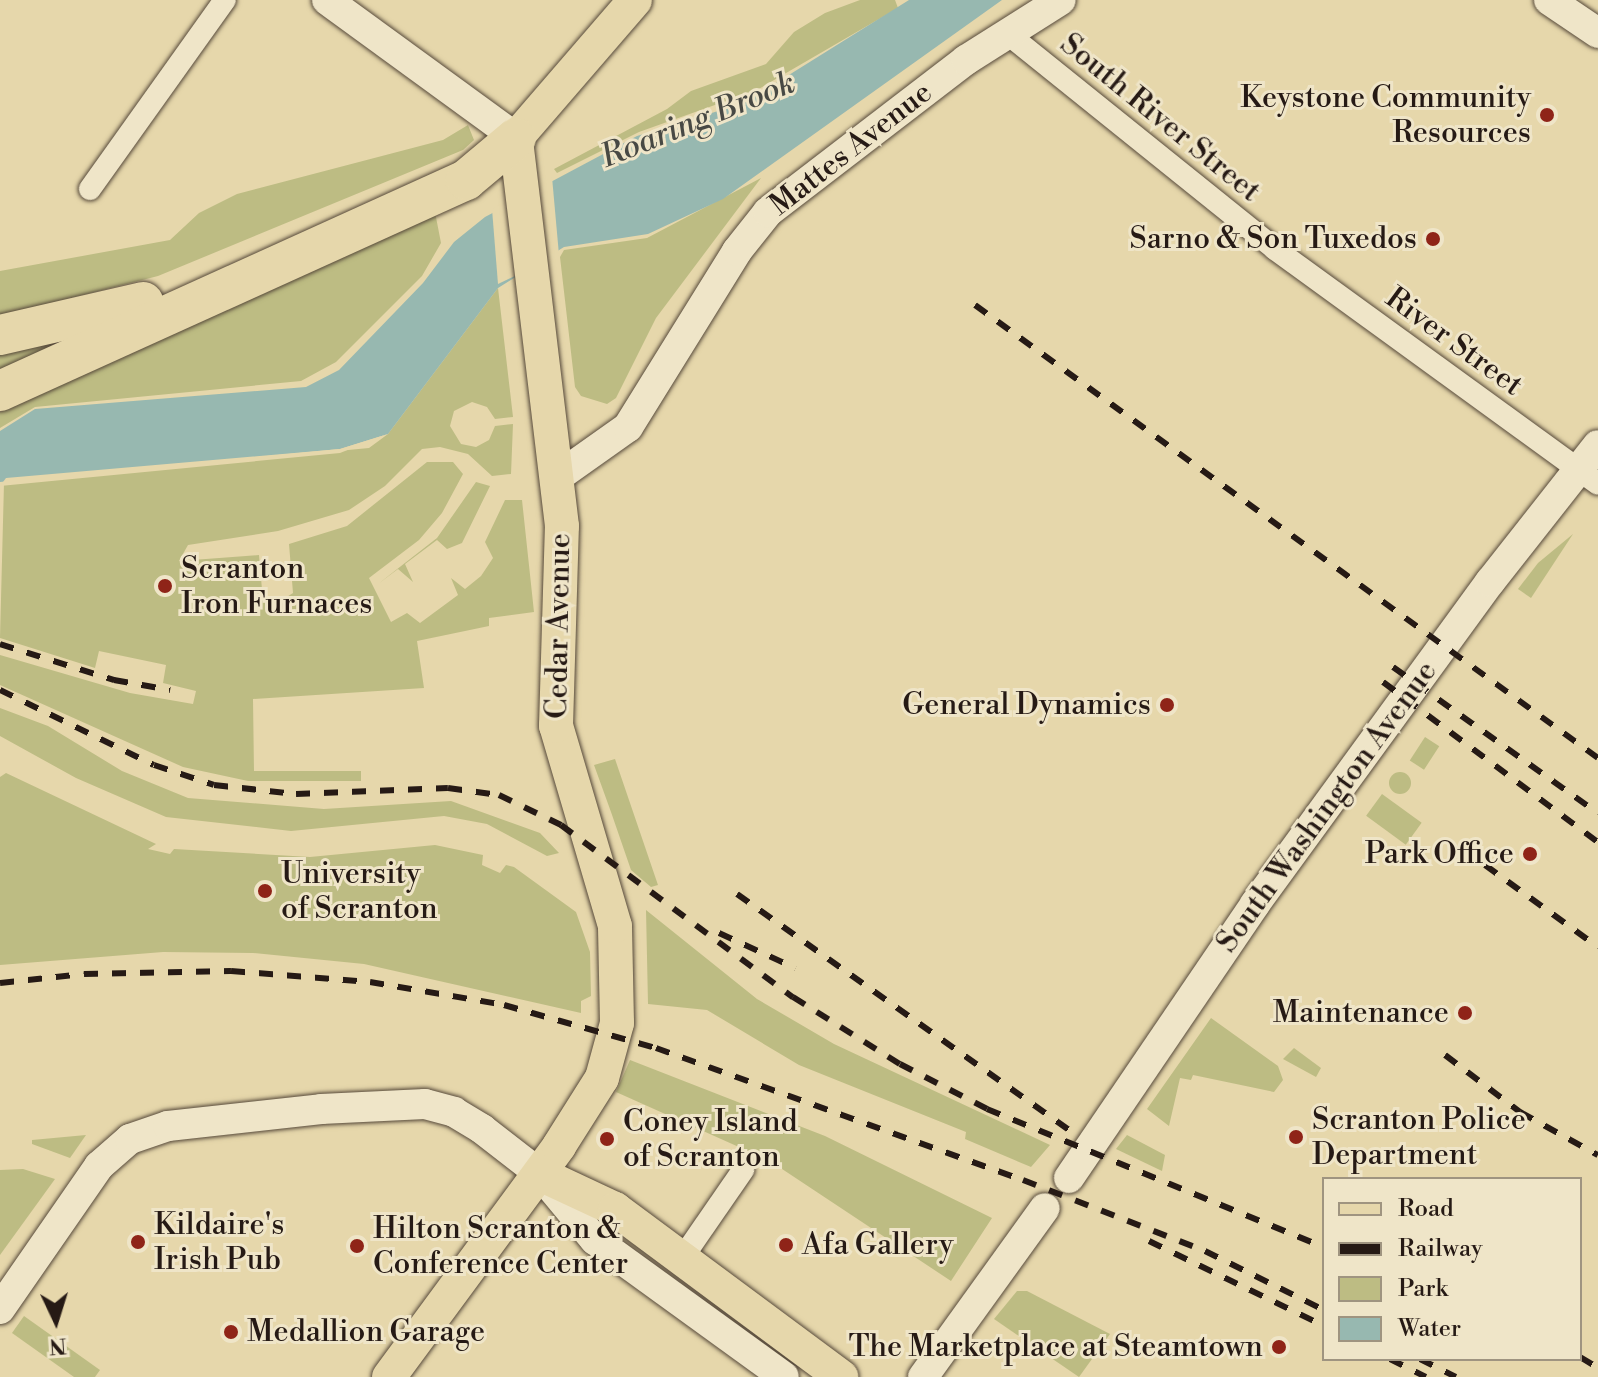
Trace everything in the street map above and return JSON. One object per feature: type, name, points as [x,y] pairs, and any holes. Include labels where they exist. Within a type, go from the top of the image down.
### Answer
[{"type":"highway","points":[[0,335],[99,315],[190,286],[516,138]]},
{"type":"highway","points":[[0,391],[466,180],[516,138]]},
{"type":"main road","points":[[516,138],[635,0]]},
{"type":"main road","name":"Cedar Avenue","points":[[389,1377],[540,1174],[602,1078],[617,1023],[619,950],[606,892],[556,726],[563,614],[556,478],[516,138]]},
{"type":"main road","points":[[540,1174],[615,1209],[841,1377]]},
{"type":"street","points":[[90,189],[225,0]]},
{"type":"street","points":[[327,0],[516,138]]},
{"type":"street","name":"Mattes Avenue","points":[[556,478],[628,427],[737,251],[768,212],[966,60],[1061,0]]},
{"type":"street","points":[[1549,0],[1598,33]]},
{"type":"street","name":"South River Street","points":[[1008,34],[1275,249]]},
{"type":"street","name":"River Street","points":[[1275,249],[1589,477]]},
{"type":"street","name":"South Washington Avenue","points":[[1069,1178],[1255,904],[1490,582],[1589,477],[1598,445]]},
{"type":"street","points":[[2,1302],[113,1150],[168,1126],[321,1109],[425,1104],[468,1120],[540,1174],[595,1240],[784,1377]]},
{"type":"street","points":[[683,1257],[743,1170]]},
{"type":"street","points":[[923,1377],[1045,1208]]},
{"type":"green space","points":[[860,0],[895,0],[898,8],[757,90],[639,132],[557,173],[554,169],[667,109],[691,91],[766,64],[794,32],[825,13]]},
{"type":"green space","points":[[468,125],[474,140],[463,150],[158,276],[0,316],[0,271],[170,240],[199,213],[237,194],[443,140]]},
{"type":"green space","points":[[761,178],[656,318],[616,398],[607,404],[581,396],[575,387],[560,257],[564,250],[647,238]]},
{"type":"green space","points":[[435,212],[441,243],[422,276],[336,362],[301,381],[35,407],[0,428],[0,412]]},
{"type":"green space","points":[[498,288],[513,417],[495,419],[487,407],[472,402],[454,411],[450,426],[461,444],[476,447],[489,440],[495,426],[513,424],[511,474],[492,476],[468,454],[440,447],[422,449],[385,486],[349,510],[278,531],[188,545],[179,561],[259,555],[263,601],[282,600],[293,593],[289,544],[347,526],[427,462],[453,462],[463,474],[442,513],[419,540],[369,578],[391,622],[407,613],[420,623],[458,595],[451,578],[465,589],[481,576],[493,558],[485,542],[505,500],[522,500],[534,612],[489,618],[489,626],[417,641],[424,688],[253,699],[254,771],[361,771],[361,781],[248,781],[183,767],[0,685],[0,655],[130,693],[193,704],[196,691],[163,683],[166,665],[99,651],[95,668],[0,638],[4,483],[369,448],[388,434]]},
{"type":"green space","points":[[93,328],[0,375],[0,346]]},
{"type":"green space","points":[[476,482],[490,486],[462,543],[447,549],[437,540],[405,564],[413,582],[398,569],[378,584],[437,538]]},
{"type":"green space","points":[[1573,534],[1531,598],[1518,589],[1538,563]]},
{"type":"green space","points":[[0,708],[48,726],[122,771],[188,798],[324,809],[451,801],[540,833],[559,853],[547,856],[487,824],[444,816],[291,831],[166,817],[76,778],[0,736]]},
{"type":"green space","points":[[1425,737],[1439,746],[1424,770],[1410,760]]},
{"type":"green space","points":[[615,759],[658,885],[651,887],[631,870],[594,765]]},
{"type":"green space","points":[[1400,772],[1408,775],[1411,783],[1408,791],[1400,794],[1392,791],[1389,783],[1392,775]]},
{"type":"green space","name":"University of Scranton","points":[[6,773],[156,844],[148,849],[170,854],[174,849],[310,857],[435,845],[483,855],[482,865],[500,873],[506,865],[514,867],[576,912],[590,952],[591,996],[581,1001],[581,1013],[364,964],[253,953],[163,952],[0,965],[0,777]]},
{"type":"green space","points":[[1382,794],[1422,823],[1406,845],[1366,816]]},
{"type":"green space","points":[[646,910],[757,999],[834,1044],[1050,1145],[1031,1167],[965,1139],[966,1132],[799,1065],[707,1010],[648,1004]]},
{"type":"green space","points":[[1211,1018],[1278,1066],[1283,1080],[1274,1092],[1193,1075],[1191,1080],[1180,1078],[1169,1126],[1147,1109]]},
{"type":"green space","points":[[1294,1048],[1321,1068],[1316,1077],[1283,1059]]},
{"type":"green space","points":[[630,1060],[825,1136],[992,1218],[951,1281],[770,1161],[616,1092]]},
{"type":"green space","points":[[86,1135],[70,1158],[32,1144],[32,1140]]},
{"type":"green space","points":[[1127,1135],[1165,1155],[1162,1171],[1116,1149]]},
{"type":"green space","points":[[23,1169],[55,1179],[0,1255],[0,1170]]},
{"type":"green space","points":[[1017,1291],[1027,1291],[1110,1334],[1079,1377],[994,1319]]},
{"type":"green space","points":[[24,1316],[100,1370],[95,1377],[74,1377],[12,1333]]},
{"type":"water","name":"Roaring Brook","points":[[909,0],[1002,0],[723,199],[648,234],[564,247],[498,288],[388,434],[340,449],[0,482],[0,431],[35,409],[306,387],[339,370],[423,283],[454,242],[485,217],[637,136],[744,103]]},
{"type":"pier","points":[[552,177],[559,255],[498,284],[492,209]]},
{"type":"pier","points":[[388,434],[340,453],[0,486],[6,478],[340,449]]},
{"type":"railway","points":[[975,305],[1598,758]]},
{"type":"railway","points":[[0,644],[114,680],[170,690]]},
{"type":"railway","points":[[1393,667],[1598,813]]},
{"type":"railway","points":[[1383,682],[1598,842]]},
{"type":"railway","points":[[0,690],[154,765],[214,785],[296,794],[448,788],[499,795],[561,825],[793,997],[900,1064],[987,1109],[1322,1246]]},
{"type":"railway","points":[[1485,865],[1598,947]]},
{"type":"railway","points":[[737,894],[1076,1135]]},
{"type":"railway","points":[[719,933],[795,968]]},
{"type":"railway","points":[[0,983],[84,974],[231,971],[370,982],[504,1005],[656,1048],[1023,1180],[1205,1251],[1322,1309]]},
{"type":"railway","points":[[1445,1055],[1520,1112],[1598,1155]]},
{"type":"railway","points":[[1149,1241],[1322,1325]]},
{"type":"railway","points":[[1582,1358],[1598,1368]]},
{"type":"railway","points":[[1394,1361],[1426,1377]]},
{"type":"railway","points":[[1424,1361],[1456,1377]]},
{"type":"place","name":"Keystone Community Resources","points":[[1547,115]]},
{"type":"place","name":"Sarno & Son Tuxedos","points":[[1433,239]]},
{"type":"place","name":"Scranton Iron Furnaces","points":[[165,586]]},
{"type":"place","name":"General Dynamics","points":[[1167,705]]},
{"type":"place","name":"Park Office","points":[[1530,854]]},
{"type":"place","name":"University of Scranton","points":[[265,891]]},
{"type":"place","name":"Maintenance","points":[[1465,1013]]},
{"type":"place","name":"Scranton Police Department","points":[[1296,1137]]},
{"type":"place","name":"Coney Island of Scranton","points":[[607,1139]]},
{"type":"place","name":"Kildaire's Irish Pub","points":[[138,1242]]},
{"type":"place","name":"Afa Gallery","points":[[786,1245]]},
{"type":"place","name":"Hilton Scranton & Conference Center","points":[[357,1246]]},
{"type":"place","name":"Medallion Garage","points":[[231,1332]]},
{"type":"place","name":"The Marketplace at Steamtown","points":[[1279,1347]]}]
